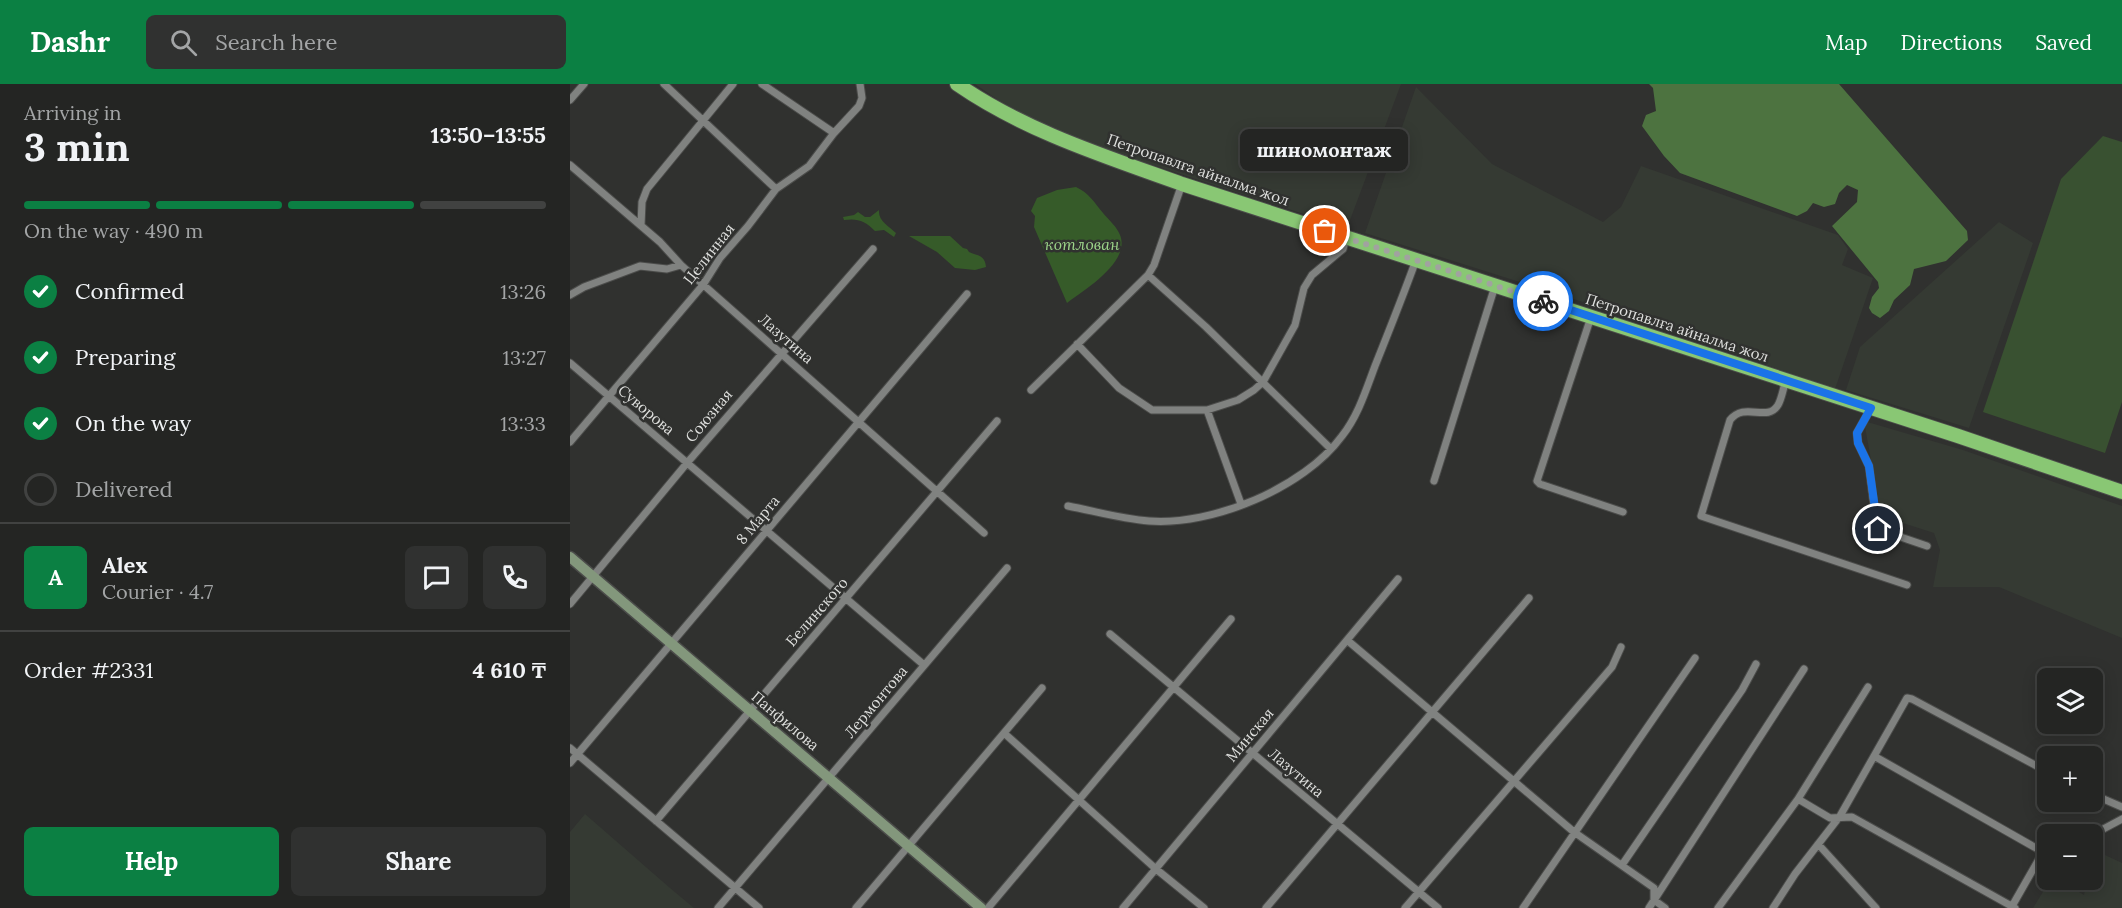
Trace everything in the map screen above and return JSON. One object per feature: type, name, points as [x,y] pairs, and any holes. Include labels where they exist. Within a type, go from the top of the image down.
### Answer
[{"type":"highway","name":"Петропавлға айналма жол","points":[[957,84],[1011,117],[1052,136],[1182,184],[1591,316],[2122,492]]},
{"type":"street","points":[[570,100],[584,84]]},
{"type":"street","points":[[664,84],[776,189]]},
{"type":"street","points":[[641,225],[642,202],[647,189],[733,84]]},
{"type":"street","points":[[762,84],[834,133]]},
{"type":"street","name":"Целинная","points":[[570,442],[703,285],[720,258],[776,189],[809,166],[861,102],[860,84]]},
{"type":"street","name":"Лазутина","points":[[570,165],[641,225],[703,285],[984,533]]},
{"type":"street","points":[[1031,390],[1148,275],[1182,184]]},
{"type":"street","points":[[1077,345],[1119,388],[1146,407],[1160,411],[1207,411],[1246,396],[1263,382],[1295,324],[1304,288],[1312,276],[1343,249],[1346,237]]},
{"type":"street","name":"Союзная","points":[[570,604],[687,463],[873,249]]},
{"type":"street","points":[[1068,506],[1149,521],[1174,520],[1212,514],[1294,480],[1315,465],[1331,449],[1342,436],[1359,406],[1416,260]]},
{"type":"street","points":[[570,295],[584,287],[640,266],[667,268],[681,265]]},
{"type":"street","points":[[1148,275],[1331,449]]},
{"type":"street","points":[[1434,481],[1495,286]]},
{"type":"street","name":"8 Марта","points":[[570,763],[967,294]]},
{"type":"street","points":[[1591,316],[1537,481],[1540,484],[1623,512]]},
{"type":"street","name":"Суворова","points":[[570,363],[924,665]]},
{"type":"street","points":[[1786,381],[1779,402],[1772,411],[1767,413],[1746,411],[1736,414],[1730,420],[1701,516],[1907,585]]},
{"type":"street","points":[[1871,408],[1857,433],[1858,443],[1869,466],[1878,529],[1927,546]]},
{"type":"street","points":[[1207,411],[1240,504]]},
{"type":"street","name":"Белинского","points":[[656,821],[998,421]]},
{"type":"street","name":"Панфилова","points":[[570,557],[981,908]]},
{"type":"street","name":"Лермонтова","points":[[718,908],[1007,568]]},
{"type":"street","name":"Минская","points":[[1123,908],[1398,579]]},
{"type":"street","points":[[1266,908],[1529,598]]},
{"type":"street","points":[[988,908],[1231,619]]},
{"type":"street","name":"Лазутина","points":[[1110,634],[1438,908]]},
{"type":"street","points":[[1347,640],[1574,832],[1654,888],[1654,900]]},
{"type":"street","points":[[1405,908],[1612,667],[1621,647]]},
{"type":"street","points":[[1522,908],[1695,658]]},
{"type":"street","points":[[1622,864],[1742,690],[1756,664]]},
{"type":"street","points":[[1649,908],[1804,669]]},
{"type":"street","points":[[1718,908],[1798,800],[1868,687]]},
{"type":"street","points":[[855,908],[1042,688]]},
{"type":"street","points":[[1773,908],[1795,874],[1840,816],[1908,698],[2037,766]]},
{"type":"street","points":[[1004,733],[1156,869],[1204,908]]},
{"type":"street","points":[[570,748],[759,908]]},
{"type":"street","points":[[1874,756],[2037,848]]},
{"type":"street","points":[[2103,799],[2122,807]]},
{"type":"street","points":[[1798,800],[1830,818],[1852,817],[2012,907],[2037,865]]},
{"type":"street","points":[[2103,829],[2122,819]]},
{"type":"street","points":[[1818,844],[1876,908]]},
{"type":"street","points":[[1654,900],[1665,908]]},
{"type":"shaded area","points":[[975,84],[1401,84],[1347,228],[1106,150],[1045,126],[1011,109]]},
{"type":"shaded area","points":[[1649,84],[1839,84],[1967,231],[1968,240],[1946,261],[1914,269],[1910,285],[1894,300],[1889,311],[1880,318],[1869,308],[1872,297],[1879,288],[1878,282],[1832,226],[1857,202],[1858,190],[1847,185],[1839,193],[1835,204],[1824,207],[1813,203],[1807,211],[1797,216],[1680,173],[1642,126],[1646,115],[1656,111],[1653,88]]},
{"type":"shaded area","points":[[1416,87],[1492,164],[1603,222],[1621,207],[1641,166],[1838,235],[1848,249],[1842,265],[1873,278],[1835,389],[1605,309],[1365,233]]},
{"type":"shaded area","points":[[2103,136],[2122,142],[2122,402],[2105,453],[1983,412],[2061,179]]},
{"type":"shaded area","points":[[1999,222],[2033,243],[1969,428],[1846,390],[1860,347]]},
{"type":"shaded area","points":[[1864,421],[1963,450],[2122,506],[2122,638],[1999,587],[1933,587],[1940,550],[1934,533],[1881,516]]},
{"type":"shaded area","points":[[585,814],[694,908],[570,908],[570,832]]},
{"type":"shaded area","points":[[2105,855],[2122,863],[2122,908],[2033,908],[2044,890],[2079,890],[2084,895],[2085,890],[2103,890]]},
{"type":"water","name":"котлован","points":[[1076,187],[1088,195],[1115,226],[1122,245],[1113,265],[1067,303],[1034,227],[1035,216],[1031,211],[1037,198],[1057,190]]},
{"type":"water","points":[[879,210],[882,220],[896,233],[894,237],[884,230],[875,231],[861,221],[844,220],[843,217],[858,212],[865,217],[870,217]]},
{"type":"water","points":[[909,236],[950,236],[969,252],[983,258],[986,267],[975,270],[955,268],[937,252]]},
{"type":"way so far","points":[[1325,231],[1543,301]]},
{"type":"place","name":"шиномонтаж","points":[[1325,231]]},
{"type":"route","points":[[1543,301],[1871,408],[1857,433],[1858,443],[1869,466],[1878,529]]}]
